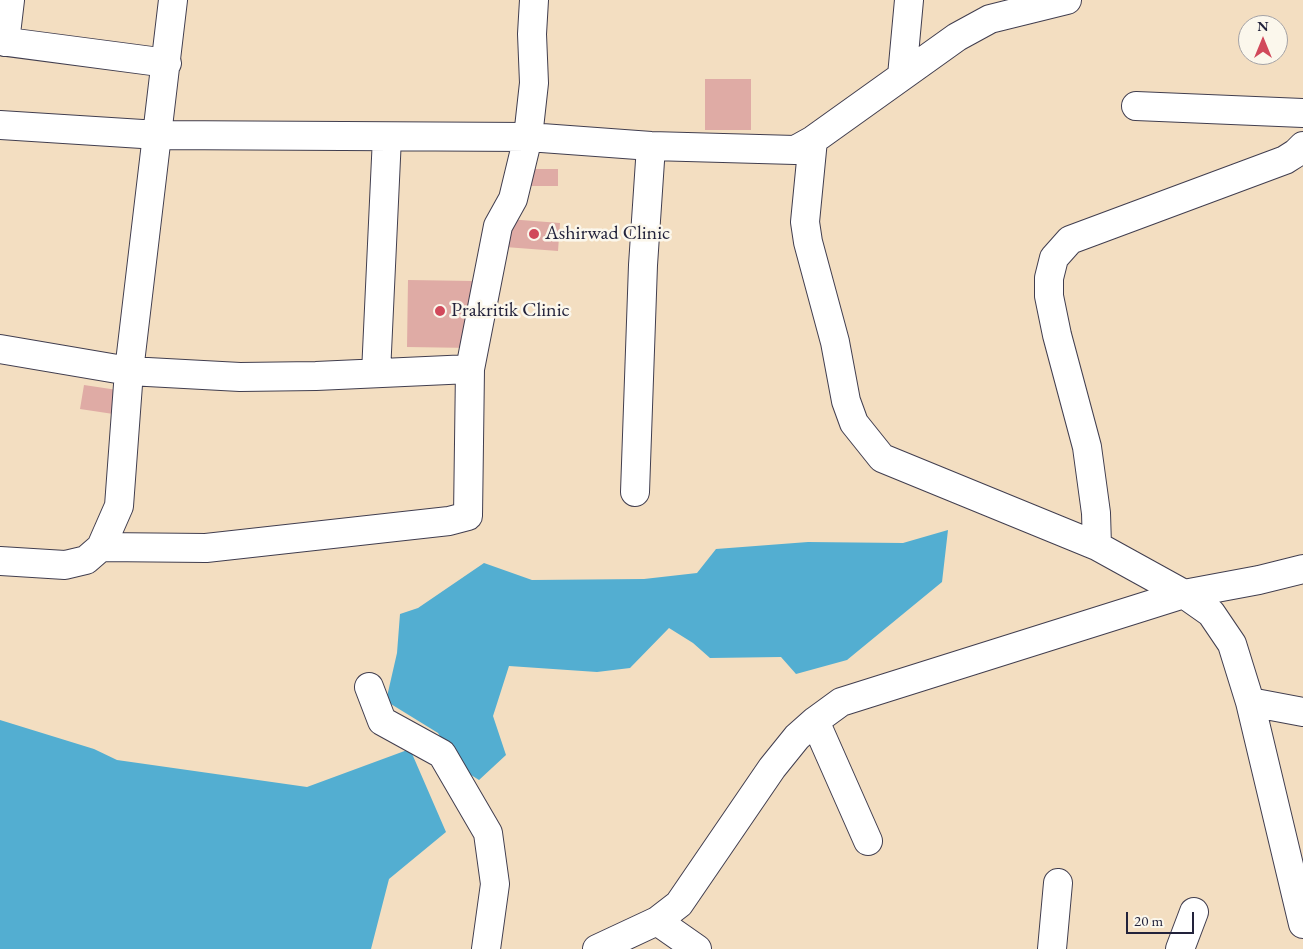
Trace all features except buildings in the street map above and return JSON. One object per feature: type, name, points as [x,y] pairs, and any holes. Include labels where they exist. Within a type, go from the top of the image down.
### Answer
[{"type":"street","points":[[10,0],[3,41],[167,63]]},
{"type":"street","points":[[0,561],[65,565],[86,560],[101,547],[119,506],[129,370],[173,0]]},
{"type":"street","points":[[101,547],[206,548],[448,521],[468,516],[470,369],[498,226],[513,200],[528,137],[534,84],[532,34],[534,0]]},
{"type":"street","points":[[902,76],[909,0]]},
{"type":"street","points":[[0,126],[158,135],[528,137],[651,146],[795,150],[813,140],[957,37],[990,19],[1067,0]]},
{"type":"street","points":[[1136,106],[1303,113]]},
{"type":"street","points":[[376,373],[387,137]]},
{"type":"street","points":[[813,140],[805,222],[808,242],[835,342],[846,401],[854,423],[882,458],[1098,546],[1184,594],[1211,613],[1232,644],[1250,702],[1303,924]]},
{"type":"street","points":[[635,492],[643,265],[651,146]]},
{"type":"street","points":[[1098,546],[1096,513],[1087,447],[1057,335],[1049,296],[1049,278],[1054,258],[1070,240],[1285,160],[1296,154],[1303,146]]},
{"type":"street","points":[[0,349],[129,370],[240,377],[470,369]]},
{"type":"street","points":[[597,949],[657,921],[679,904],[772,768],[797,737],[841,702],[1184,594],[1259,580],[1303,569]]},
{"type":"street","points":[[369,687],[382,721],[442,754],[488,834],[495,884],[486,949]]},
{"type":"street","points":[[1250,702],[1303,712]]},
{"type":"street","points":[[815,721],[868,841]]},
{"type":"street","points":[[1052,949],[1058,883]]},
{"type":"street","points":[[1180,949],[1194,912]]},
{"type":"street","points":[[657,921],[697,949]]},
{"type":"water","points":[[948,530],[942,582],[847,660],[796,674],[781,657],[710,658],[693,643],[669,628],[630,668],[597,672],[509,666],[493,716],[506,755],[479,780],[457,766],[438,733],[386,701],[397,653],[400,614],[418,608],[484,563],[532,580],[644,579],[697,573],[716,549],[808,542],[903,543]]},
{"type":"water","points":[[0,720],[94,749],[117,760],[307,787],[410,749],[446,832],[389,879],[371,949],[0,949]]},
{"type":"place","name":"Ashirwad Clinic","points":[[534,234]]},
{"type":"place","name":"Prakritik Clinic","points":[[440,311]]}]
